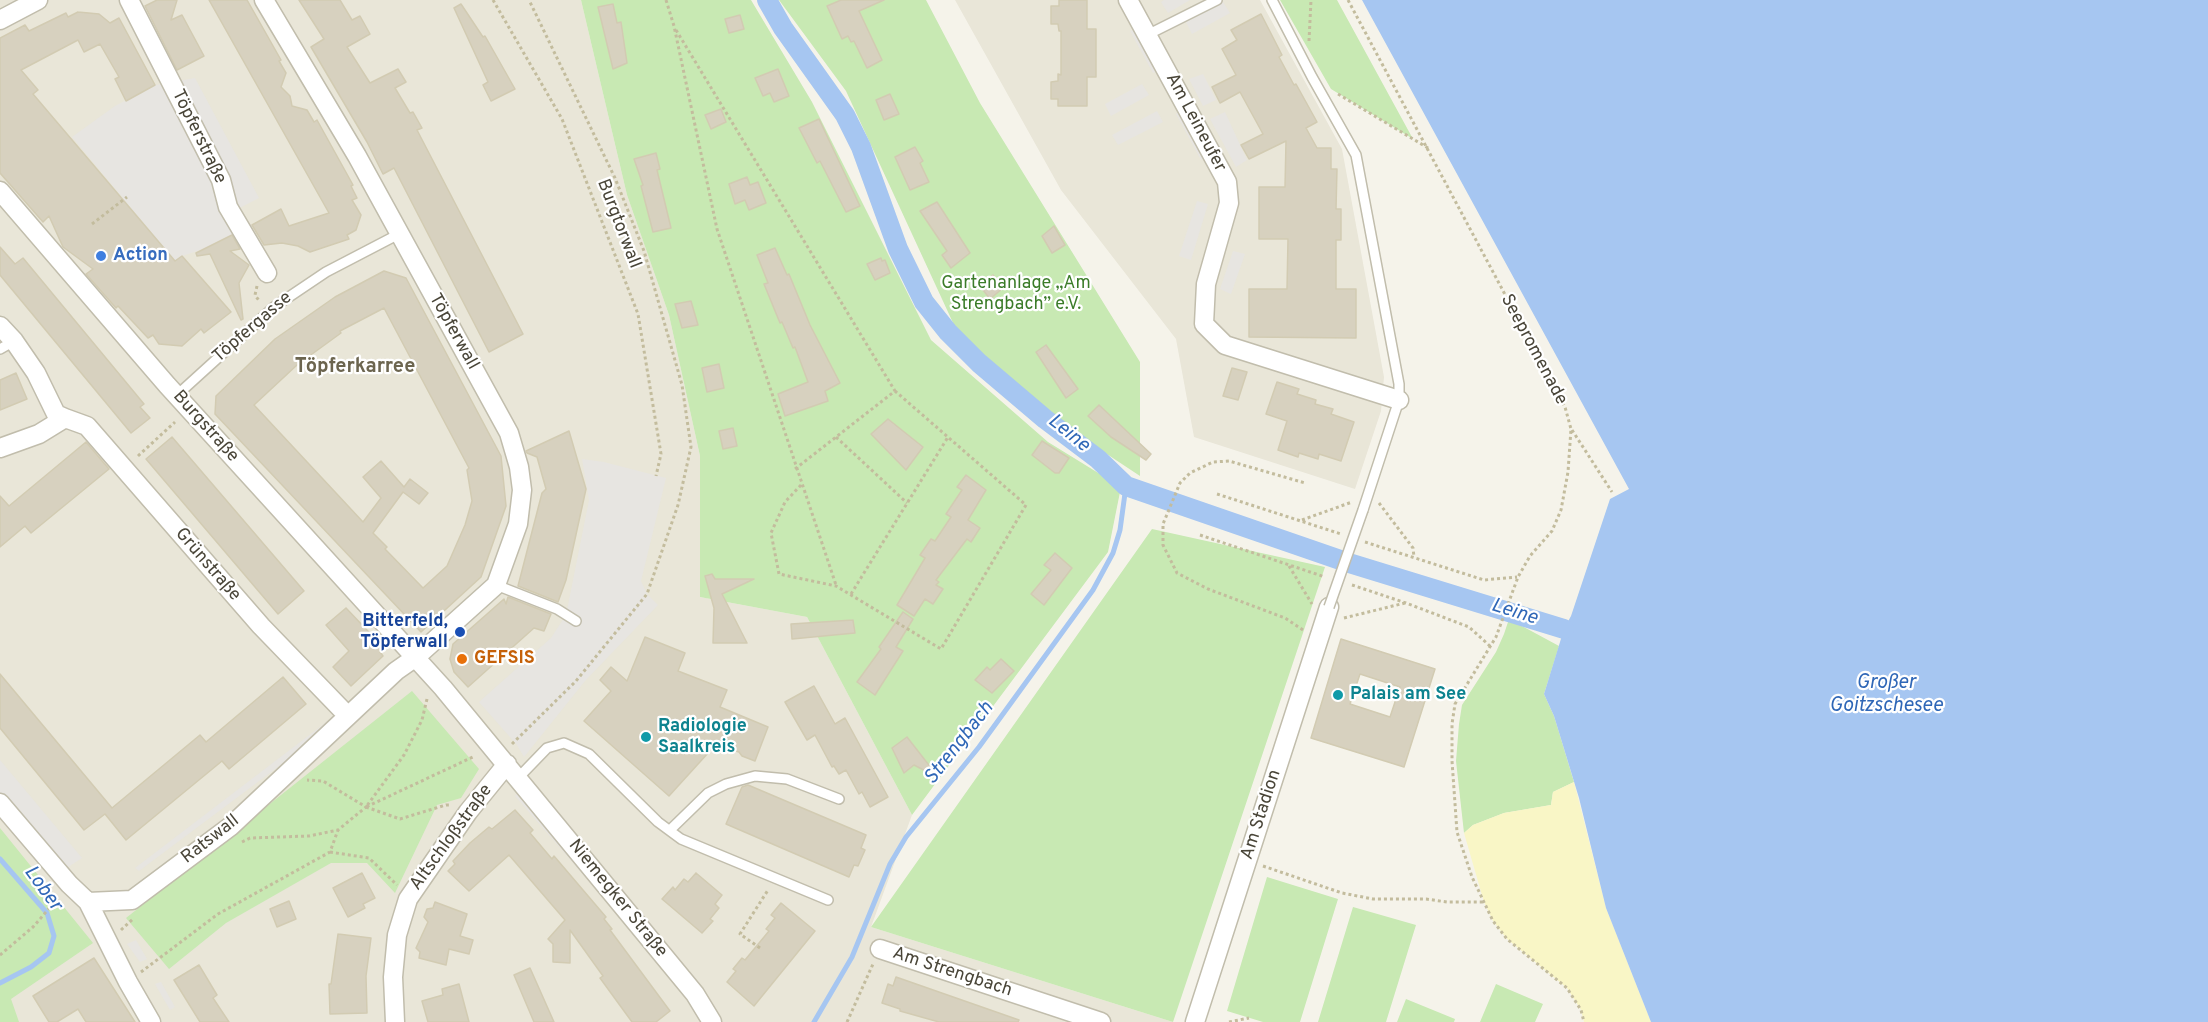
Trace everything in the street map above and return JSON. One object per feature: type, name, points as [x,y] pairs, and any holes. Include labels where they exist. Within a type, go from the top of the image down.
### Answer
[{"type":"street","points":[[0,20],[38,0]]},
{"type":"street","name":"Töpferstraße","points":[[129,0],[221,180],[228,207],[267,273]]},
{"type":"street","name":"Töpferwall","points":[[264,0],[357,156],[509,433],[519,467],[522,490],[518,524],[499,581],[416,657]]},
{"type":"street","name":"Am Leineufer","points":[[1128,0],[1227,182],[1229,203],[1206,285],[1204,324],[1225,345],[1399,400]]},
{"type":"street","name":"Burgstraße","points":[[0,191],[182,402],[416,657]]},
{"type":"street","name":"Grünstraße","points":[[0,326],[7,345],[36,373],[56,414],[87,426],[261,626],[348,716]]},
{"type":"street","points":[[0,448],[39,434],[65,418]]},
{"type":"street","name":"Am Stadion","points":[[1194,1022],[1329,607]]},
{"type":"street","name":"Niemegker Straße","points":[[416,657],[509,766],[695,994],[712,1022]]},
{"type":"street","name":"Ratswall","points":[[88,902],[132,900],[231,826],[285,778],[400,668],[416,657]]},
{"type":"street","name":"Altschloßstraße","points":[[395,1022],[393,977],[397,935],[408,898],[468,812],[509,766]]},
{"type":"street","points":[[0,803],[69,884],[88,902],[151,1022]]},
{"type":"street","name":"Am Strengbach","points":[[880,949],[1101,1022]]},
{"type":"lane","points":[[1147,35],[1217,0]]},
{"type":"lane","points":[[1272,0],[1311,77],[1356,155],[1399,384],[1399,400],[1329,607]]},
{"type":"lane","name":"Töpfergasse","points":[[182,402],[267,313],[295,291],[399,234]]},
{"type":"lane","points":[[496,585],[557,609],[576,621]]},
{"type":"lane","points":[[509,766],[547,748],[564,743],[589,754],[658,822],[681,838],[828,900]]},
{"type":"lane","points":[[670,830],[708,793],[726,784],[755,776],[787,780],[839,800]]},
{"type":"path","name":"Burgtorwall","points":[[493,0],[562,119],[638,315],[662,454],[656,476]]},
{"type":"path","points":[[509,766],[647,594],[678,505],[691,447],[682,385],[644,251],[615,178],[529,0]]},
{"type":"path","points":[[666,0],[674,26],[717,229],[795,469],[836,586]]},
{"type":"path","points":[[1307,66],[1311,0]]},
{"type":"path","name":"Seepromenade","points":[[1348,0],[1565,407],[1571,429],[1569,472],[1561,510],[1552,531],[1530,556],[1518,577],[1496,637],[1455,704],[1452,724],[1452,761],[1457,832],[1472,877],[1493,921],[1507,939],[1567,988],[1581,1010],[1584,1022]]},
{"type":"path","points":[[674,26],[895,391],[1026,505],[941,649],[836,586],[779,574],[771,533],[784,502],[801,485]]},
{"type":"path","points":[[1311,77],[1429,149]]},
{"type":"path","points":[[92,225],[127,197]]},
{"type":"path","points":[[267,273],[257,284],[255,295],[267,313]]},
{"type":"path","points":[[795,469],[895,391]]},
{"type":"path","points":[[124,470],[182,402]]},
{"type":"path","points":[[1571,429],[1612,492]]},
{"type":"path","points":[[836,437],[908,503]]},
{"type":"path","points":[[851,595],[948,437]]},
{"type":"path","points":[[1305,483],[1229,461],[1213,462],[1190,473],[1180,483],[1162,524],[1163,545],[1177,573],[1208,589],[1286,618],[1317,640]]},
{"type":"path","points":[[366,807],[404,755],[422,720],[427,699]]},
{"type":"path","points":[[241,843],[250,838],[309,836],[338,830],[366,807],[476,755]]},
{"type":"path","points":[[285,778],[323,781],[366,807],[400,819],[453,805]]},
{"type":"path","points":[[330,852],[338,830]]},
{"type":"path","points":[[128,982],[218,914],[330,852],[369,858],[408,898]]},
{"type":"path","points":[[1247,861],[1342,893],[1373,899],[1426,898],[1448,902],[1484,902]]},
{"type":"path","points":[[760,948],[740,934],[776,879]]},
{"type":"path","points":[[0,955],[33,927],[56,902]]},
{"type":"path","points":[[108,940],[142,912]]},
{"type":"path","name":"Am Strengbach","points":[[847,1022],[880,949]]},
{"type":"path","points":[[1229,1022],[1249,1018]]},
{"type":"shaded area","points":[[0,0],[581,0],[627,195],[669,315],[700,456],[700,597],[807,617],[912,815],[871,927],[1173,1022],[0,1022]]},
{"type":"shaded area","points":[[955,0],[1260,0],[1342,149],[1384,377],[1381,411],[1355,489],[1194,437],[1176,339],[1061,190]]},
{"type":"shaded area","points":[[1190,0],[1168,13],[1161,2]]},
{"type":"shaded area","points":[[1223,2],[1230,13],[1192,34],[1186,22]]},
{"type":"shaded area","points":[[1136,29],[1159,70],[1153,73],[1130,31]]},
{"type":"shaded area","points":[[1203,74],[1216,100],[1203,106],[1189,79]]},
{"type":"shaded area","points":[[195,78],[259,198],[224,216],[234,234],[175,261],[72,137],[115,106],[156,85]]},
{"type":"shaded area","points":[[1142,84],[1149,95],[1111,116],[1105,104]]},
{"type":"shaded area","points":[[1157,111],[1163,122],[1118,145],[1112,135]]},
{"type":"shaded area","points":[[1181,111],[1206,157],[1201,160],[1176,114]]},
{"type":"shaded area","points":[[1225,112],[1247,160],[1236,167],[1210,119]]},
{"type":"shaded area","points":[[1197,201],[1208,204],[1191,260],[1179,256]]},
{"type":"shaded area","points":[[1233,251],[1245,254],[1231,294],[1220,289]]},
{"type":"shaded area","points":[[582,459],[604,462],[666,478],[641,581],[647,594],[658,605],[585,681],[524,757],[517,745],[479,702],[551,638],[566,615],[589,500]]},
{"type":"shaded area","points":[[333,717],[338,722],[139,871],[135,868]]},
{"type":"shaded area","points":[[0,760],[82,858],[59,873],[0,803]]},
{"type":"shaded area","points":[[518,793],[644,944],[515,796]]},
{"type":"shaded area","points":[[136,940],[147,959],[140,962],[127,944]]},
{"type":"shaded area","points":[[161,982],[175,1007],[170,1010],[155,984]]},
{"type":"green space","points":[[581,0],[751,0],[812,102],[931,340],[1048,442],[1121,487],[1108,552],[912,815],[807,617],[700,597],[700,456],[669,315],[627,195]]},
{"type":"green space","name":"Gartenanlage „Am Strengbach” e.V.","points":[[779,0],[926,0],[980,103],[1140,362],[1140,476],[1066,427],[960,338],[846,91]]},
{"type":"green space","points":[[1280,0],[1337,0],[1413,139],[1331,89]]},
{"type":"green space","points":[[1152,529],[1325,567],[1173,1022],[871,927]]},
{"type":"green space","points":[[1509,619],[1559,646],[1544,694],[1554,716],[1574,782],[1553,792],[1551,805],[1504,813],[1473,825],[1464,833],[1456,761],[1462,705],[1496,652]]},
{"type":"green space","points":[[412,691],[479,769],[461,798],[437,805],[395,893],[367,863],[331,863],[226,923],[169,969],[126,918]]},
{"type":"green space","points":[[0,828],[93,943],[11,999],[19,1022],[0,1022]]},
{"type":"green space","points":[[1267,877],[1338,899],[1300,1022],[1263,1022],[1227,1011]]},
{"type":"green space","points":[[1353,907],[1416,925],[1386,1022],[1318,1022]]},
{"type":"green space","points":[[1496,984],[1543,1004],[1535,1022],[1480,1022]]},
{"type":"green space","points":[[1406,999],[1455,1019],[1454,1022],[1397,1022]]},
{"type":"sand","points":[[1574,782],[1606,908],[1651,1022],[1584,1022],[1581,1010],[1567,988],[1507,939],[1493,921],[1484,902],[1464,833],[1473,825],[1504,813],[1551,805],[1553,792]]},
{"type":"water","name":"Großer Goitzschesee","points":[[1362,0],[2208,0],[2208,1022],[1651,1022],[1606,908],[1579,798],[1554,716],[1544,694],[1564,629],[1571,616],[1610,499],[1629,489]]},
{"type":"building","points":[[157,0],[177,0],[171,20],[182,15],[204,56],[177,70],[145,6]]},
{"type":"building","points":[[209,0],[247,0],[281,60],[279,61],[286,73],[281,87],[290,96],[292,106],[307,110],[314,122],[317,120],[353,185],[351,186],[357,198],[352,200],[361,215],[356,230],[347,235],[349,239],[310,252],[298,246],[282,243],[264,245],[252,225],[281,209],[289,226],[329,213]]},
{"type":"building","points":[[299,0],[340,0],[352,20],[360,16],[370,34],[347,47],[370,83],[398,69],[406,82],[395,88],[422,128],[417,130],[523,334],[489,352],[394,168],[383,174],[367,142],[311,47],[324,39]]},
{"type":"building","points":[[841,0],[884,0],[859,11],[882,60],[867,68],[854,41],[851,42],[848,36],[842,39],[827,6]]},
{"type":"building","points":[[1059,0],[1087,0],[1087,29],[1096,29],[1096,77],[1087,77],[1087,106],[1058,106],[1058,99],[1051,99],[1051,82],[1058,81],[1058,74],[1061,75],[1061,31],[1059,31],[1058,24],[1051,24],[1051,6],[1059,6]]},
{"type":"building","points":[[461,4],[483,37],[485,36],[515,89],[491,101],[483,85],[488,82],[454,8]]},
{"type":"building","points":[[613,4],[617,23],[621,22],[627,63],[613,69],[598,7]]},
{"type":"building","points":[[78,12],[99,14],[110,23],[119,18],[155,85],[126,101],[115,79],[119,77],[100,44],[84,52],[78,40],[21,70],[38,90],[33,94],[175,261],[182,256],[231,312],[204,333],[201,329],[182,346],[159,344],[153,335],[148,338],[118,306],[116,308],[86,274],[93,269],[63,247],[49,216],[43,222],[0,173],[0,38],[25,25],[29,31],[66,13],[68,17]]},
{"type":"building","points":[[1261,14],[1282,55],[1279,57],[1317,122],[1306,128],[1317,148],[1331,148],[1331,169],[1337,169],[1336,209],[1341,209],[1341,240],[1336,240],[1336,289],[1356,289],[1356,338],[1249,337],[1249,289],[1287,289],[1288,239],[1259,239],[1259,187],[1285,187],[1286,141],[1249,159],[1241,145],[1263,134],[1240,92],[1220,103],[1212,87],[1236,75],[1222,49],[1237,40],[1231,30]]},
{"type":"building","points":[[740,15],[744,29],[729,33],[725,19]]},
{"type":"building","points":[[778,69],[789,96],[774,102],[770,93],[763,96],[755,78]]},
{"type":"building","points":[[890,94],[899,114],[884,120],[876,100]]},
{"type":"building","points":[[721,109],[726,122],[711,129],[705,115]]},
{"type":"building","points":[[819,119],[860,206],[846,212],[820,161],[817,163],[799,128]]},
{"type":"building","points":[[915,147],[923,161],[920,163],[929,182],[910,190],[895,157]]},
{"type":"building","points":[[656,153],[660,169],[657,170],[671,228],[653,232],[641,186],[643,185],[634,159]]},
{"type":"building","points":[[747,177],[750,185],[758,182],[766,203],[749,210],[745,200],[735,204],[729,184]]},
{"type":"building","points":[[937,202],[970,253],[951,268],[942,255],[947,251],[920,211]]},
{"type":"building","points":[[1054,226],[1065,245],[1052,253],[1042,236]]},
{"type":"building","points":[[232,235],[240,249],[230,251],[249,265],[239,283],[243,319],[241,320],[210,254],[197,256],[196,253]]},
{"type":"building","points":[[0,247],[15,264],[23,258],[144,404],[140,407],[150,418],[131,433],[0,275]]},
{"type":"building","points":[[775,248],[787,275],[789,274],[810,325],[840,383],[825,391],[828,401],[785,416],[778,394],[808,382],[795,347],[793,348],[782,322],[780,323],[764,284],[768,283],[757,255]]},
{"type":"building","points":[[881,258],[882,261],[885,260],[890,273],[875,280],[867,264]]},
{"type":"building","points":[[384,271],[406,278],[501,456],[506,506],[481,577],[421,632],[215,414],[216,396],[275,339],[335,297]],"holes":[[[384,308],[469,468],[467,470],[472,501],[465,525],[447,566],[423,588],[385,549],[387,547],[373,533],[403,492],[419,504],[428,493],[410,479],[404,487],[381,461],[363,477],[381,498],[363,522],[254,405],[297,365],[341,333],[340,331]]]},
{"type":"building","points":[[993,275],[1003,288],[990,299],[980,286]]},
{"type":"building","points":[[691,301],[698,325],[682,328],[675,304]]},
{"type":"building","points":[[1046,345],[1078,389],[1066,398],[1036,352]]},
{"type":"building","points":[[719,364],[724,388],[707,392],[702,368]]},
{"type":"building","points":[[1232,368],[1247,372],[1238,400],[1223,396]]},
{"type":"building","points":[[16,373],[27,399],[0,410],[0,380]]},
{"type":"building","points":[[1277,382],[1299,389],[1297,394],[1316,400],[1315,404],[1333,409],[1331,414],[1354,422],[1341,461],[1319,454],[1318,459],[1299,453],[1298,457],[1278,450],[1287,421],[1266,414]]},
{"type":"building","points":[[1099,405],[1151,454],[1146,460],[1111,437],[1088,416]]},
{"type":"building","points":[[888,419],[923,447],[906,470],[871,434]]},
{"type":"building","points":[[733,428],[737,446],[723,449],[719,431]]},
{"type":"building","points":[[569,431],[586,489],[566,580],[558,602],[518,586],[542,493],[546,489],[537,457],[526,451]]},
{"type":"building","points":[[172,437],[304,591],[278,614],[146,459]]},
{"type":"building","points":[[1042,441],[1069,458],[1059,473],[1055,473],[1032,455]]},
{"type":"building","points":[[86,442],[109,469],[31,533],[25,526],[0,547],[0,496],[9,506]]},
{"type":"building","points":[[966,475],[986,490],[968,520],[980,528],[971,542],[967,539],[936,580],[939,582],[936,585],[943,589],[933,604],[925,599],[914,616],[897,605],[925,558],[920,555],[931,539],[935,541],[951,517],[946,514],[962,490],[957,487]]},
{"type":"building","points":[[1055,553],[1072,568],[1044,605],[1031,594],[1051,570],[1044,565]]},
{"type":"building","points":[[712,574],[715,579],[754,579],[722,594],[747,643],[713,643],[714,608],[705,576]]},
{"type":"building","points":[[508,597],[551,614],[544,631],[534,628],[468,687],[454,672],[450,659],[453,644],[504,599],[506,604]]},
{"type":"building","points":[[346,608],[384,648],[380,652],[383,656],[351,686],[333,667],[349,651],[326,625]]},
{"type":"building","points":[[903,612],[913,619],[896,647],[903,651],[875,695],[857,682],[881,649],[879,647]]},
{"type":"building","points":[[853,620],[855,633],[792,639],[791,624]]},
{"type":"building","points":[[645,637],[685,653],[678,671],[727,690],[720,707],[768,727],[755,761],[742,756],[739,752],[712,744],[709,752],[669,796],[584,721],[611,691],[600,680],[611,667],[627,681]]},
{"type":"building","name":"Palais am See","points":[[1341,639],[1435,669],[1404,767],[1311,738]],"holes":[[[1360,674],[1400,687],[1390,717],[1350,704]]]},
{"type":"building","points":[[1001,659],[1014,671],[992,693],[975,680],[987,667],[990,670]]},
{"type":"building","points":[[0,674],[112,808],[200,735],[206,742],[283,677],[306,704],[229,769],[222,761],[126,840],[105,814],[84,830],[0,728]]},
{"type":"building","points":[[814,686],[835,724],[845,718],[888,797],[870,807],[862,792],[859,794],[846,770],[839,774],[834,766],[832,767],[815,735],[807,740],[785,702]]},
{"type":"building","points":[[907,737],[939,778],[914,765],[904,773],[892,748]]},
{"type":"building","points":[[748,785],[866,835],[861,848],[865,850],[858,866],[854,865],[849,877],[726,824],[742,787]]},
{"type":"building","points":[[515,810],[533,830],[530,833],[552,859],[554,856],[606,917],[604,919],[612,929],[610,930],[670,1011],[656,1022],[632,1022],[600,978],[603,976],[570,930],[570,963],[553,962],[553,944],[548,939],[565,920],[509,855],[469,891],[448,871],[455,864],[453,861],[470,843]]},
{"type":"building","points":[[362,873],[375,898],[363,904],[365,908],[348,917],[333,888]]},
{"type":"building","points":[[696,873],[722,895],[715,904],[719,908],[710,919],[713,921],[702,933],[662,899],[673,887],[675,890],[684,879],[688,882]]},
{"type":"building","points":[[289,901],[296,919],[277,927],[270,909]]},
{"type":"building","points":[[435,902],[467,914],[460,936],[473,940],[469,954],[449,949],[446,965],[419,958],[420,952],[416,948],[428,922],[424,917],[427,909],[433,908]]},
{"type":"building","points":[[781,903],[815,931],[754,1006],[727,982],[736,971],[733,969],[742,958],[745,960],[769,931],[766,929],[775,918],[771,915]]},
{"type":"building","points":[[338,934],[371,938],[366,976],[367,1013],[330,1014],[329,984],[331,984]]},
{"type":"building","points":[[94,958],[135,1022],[86,1022],[78,1009],[57,1022],[49,1022],[33,996]]},
{"type":"building","points":[[199,965],[217,995],[213,998],[229,1022],[200,1022],[174,980]]},
{"type":"building","points":[[530,968],[554,1022],[534,1022],[514,975]]},
{"type":"building","points":[[896,977],[1019,1020],[1018,1022],[939,1022],[900,1011],[900,1009],[882,1003],[888,984],[893,986]]},
{"type":"building","points":[[459,984],[469,1022],[428,1022],[422,1001],[443,995],[442,989]]},
{"type":"waterway","name":"Leine","points":[[767,0],[783,28],[845,115],[861,147],[898,249],[924,302],[948,332],[979,363],[1045,419],[1098,459],[1126,486],[1349,563],[1564,629]]},
{"type":"waterway","name":"Strengbach","points":[[814,1022],[852,957],[890,864],[906,837],[979,747],[1093,590],[1113,553],[1120,530],[1126,486]]},
{"type":"waterway","name":"Lober","points":[[0,859],[47,913],[54,936],[49,953],[31,967],[0,983]]},
{"type":"place","name":"Action","points":[[101,256]]},
{"type":"place","name":"Bitterfeld, Töpferwall","points":[[460,632]]},
{"type":"place","name":"GEFSIS","points":[[462,659]]},
{"type":"place","name":"Palais am See","points":[[1338,695]]},
{"type":"place","name":"Radiologie Saalkreis","points":[[646,737]]},
{"type":"district","name":"Töpferkarree","points":[[355,368]]}]
